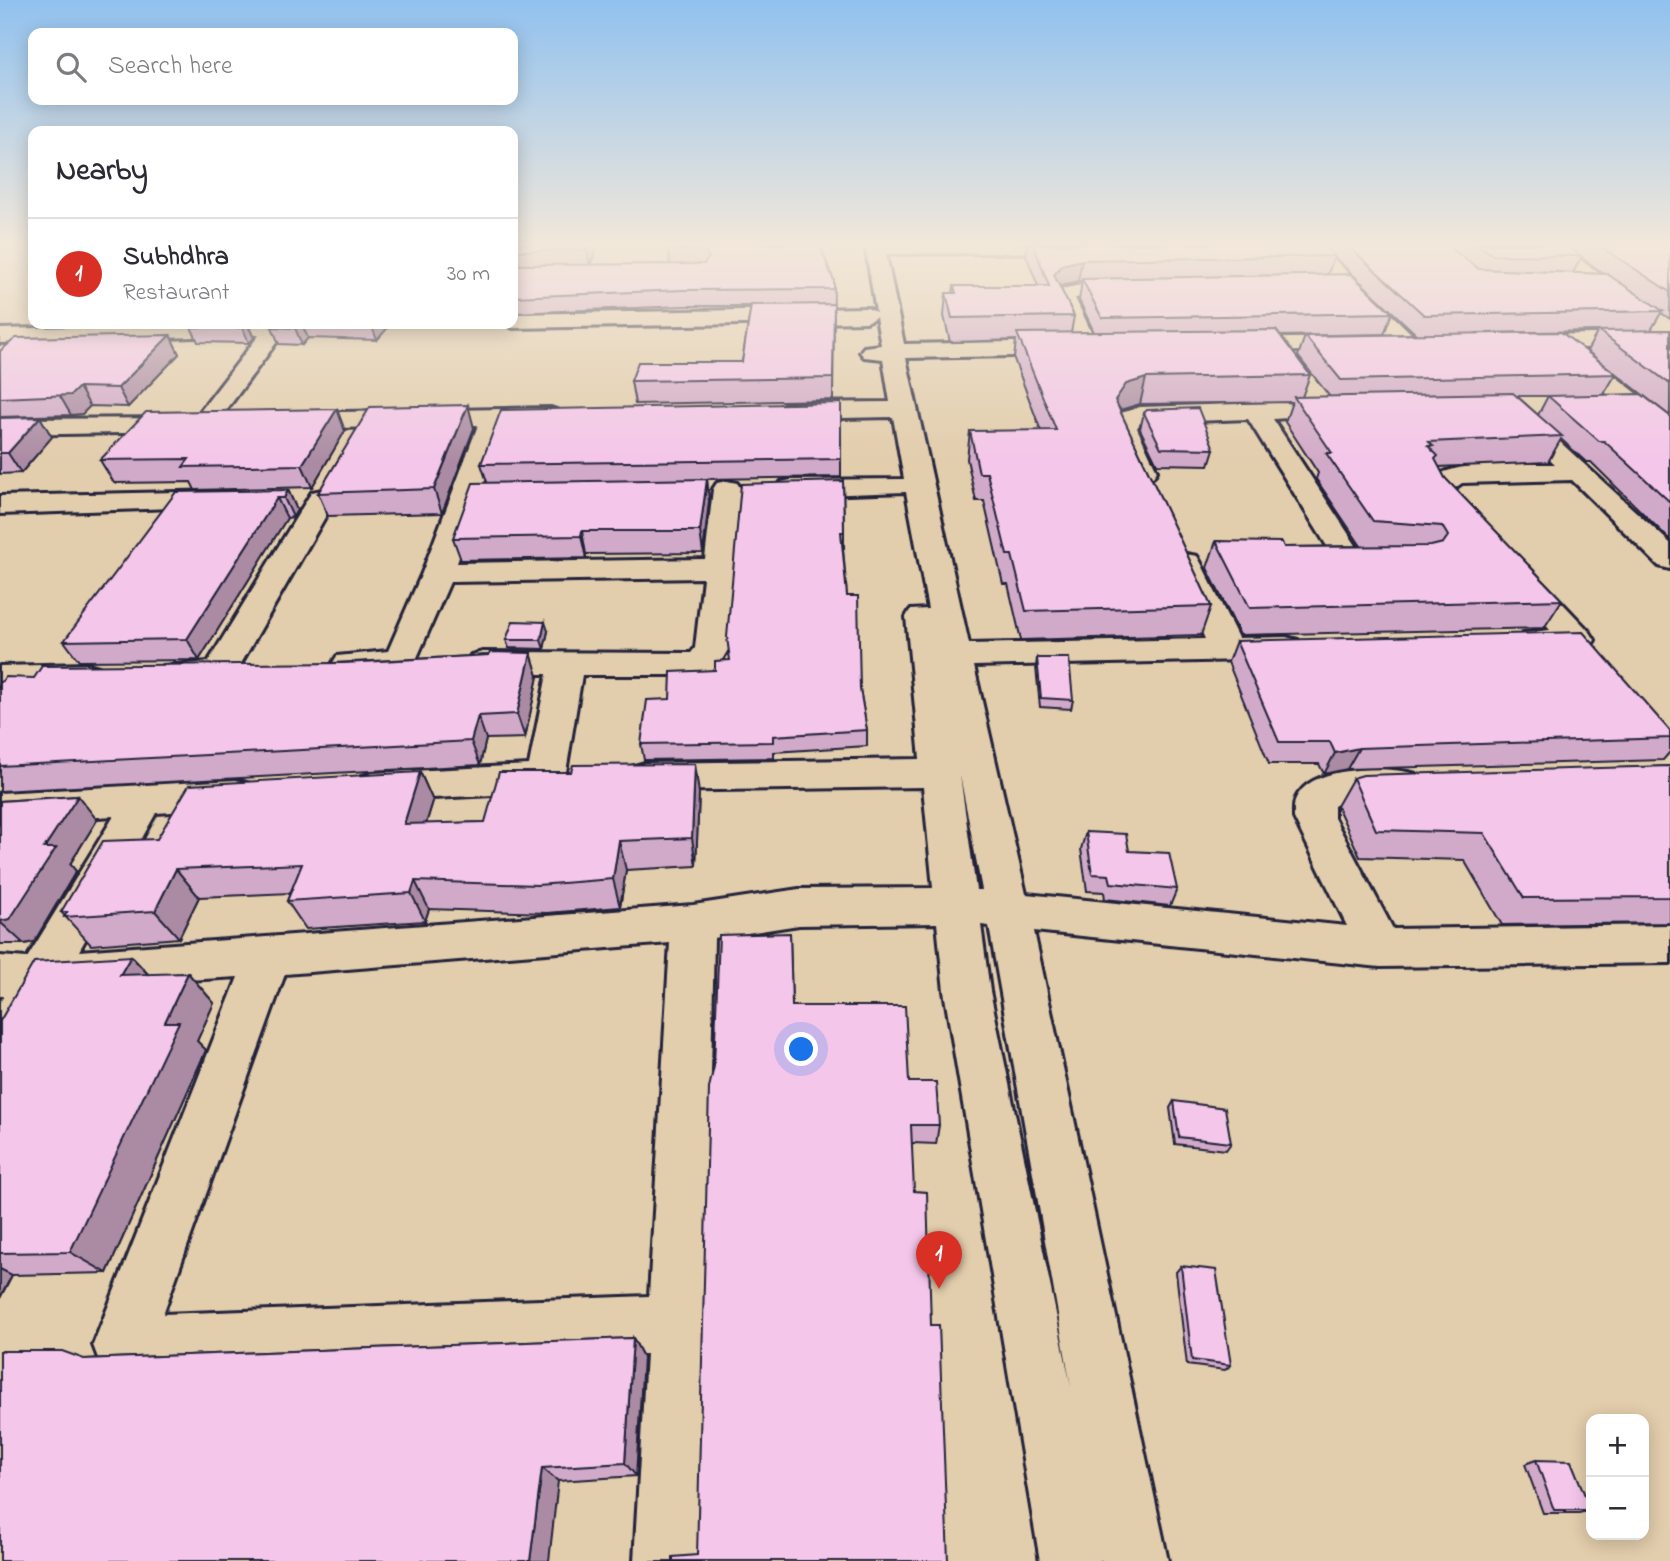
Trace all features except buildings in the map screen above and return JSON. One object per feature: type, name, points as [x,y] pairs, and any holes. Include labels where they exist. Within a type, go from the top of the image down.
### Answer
[{"type":"street","points":[[875,317],[941,656],[942,773],[955,905],[967,991],[1073,1561]]},
{"type":"street","points":[[1073,317],[1088,348]]},
{"type":"street","points":[[1382,317],[1409,344]]},
{"type":"street","points":[[518,321],[694,318],[878,339],[1115,348]]},
{"type":"street","points":[[1504,342],[1558,342],[1662,327]]},
{"type":"street","points":[[0,336],[194,329]]},
{"type":"street","points":[[204,423],[275,329]]},
{"type":"street","points":[[1558,342],[1670,432]]},
{"type":"street","points":[[1208,346],[1436,343]]},
{"type":"street","points":[[1275,345],[1291,367]]},
{"type":"street","points":[[1307,388],[1323,410]]},
{"type":"street","points":[[1597,405],[1636,404]]},
{"type":"street","points":[[1546,406],[1501,407],[1578,472],[1670,560]]},
{"type":"street","points":[[758,412],[894,409]]},
{"type":"street","points":[[894,409],[898,486],[1008,911],[1135,1561]]},
{"type":"street","points":[[1153,492],[1124,429],[1130,418],[1140,415],[1363,409]]},
{"type":"street","points":[[1255,411],[1364,559],[1312,558]]},
{"type":"street","points":[[258,422],[360,431],[495,417],[578,415]]},
{"type":"street","points":[[428,662],[438,573],[480,494],[495,417]]},
{"type":"street","points":[[0,427],[231,423]]},
{"type":"street","points":[[1578,472],[1471,473],[1456,475],[1440,485],[1444,496],[1603,668]]},
{"type":"street","points":[[316,666],[428,662],[694,664],[705,660],[712,648],[721,568],[737,489],[898,486]]},
{"type":"street","points":[[219,673],[318,491]]},
{"type":"street","points":[[0,505],[243,500]]},
{"type":"street","points":[[152,534],[177,501]]},
{"type":"street","points":[[1189,551],[1227,650]]},
{"type":"street","points":[[438,573],[721,568]]},
{"type":"street","points":[[1511,642],[1578,640]]},
{"type":"street","points":[[43,676],[68,644]]},
{"type":"street","points":[[941,656],[1322,647]]},
{"type":"street","points":[[546,778],[566,665]]},
{"type":"street","points":[[0,677],[261,670]]},
{"type":"street","points":[[338,789],[546,778],[942,773]]},
{"type":"street","points":[[1380,948],[1314,818],[1314,801],[1323,790],[1347,786],[1441,783]]},
{"type":"street","points":[[0,808],[269,793]]},
{"type":"street","points":[[0,1045],[27,974],[144,799]]},
{"type":"street","points":[[27,974],[693,923],[799,907],[955,905],[1380,948],[1670,944]]},
{"type":"street","points":[[667,1561],[693,923]]},
{"type":"street","points":[[269,956],[122,1345],[678,1324]]},
{"type":"place","name":"Subhdhra","points":[[939,1289]]}]
